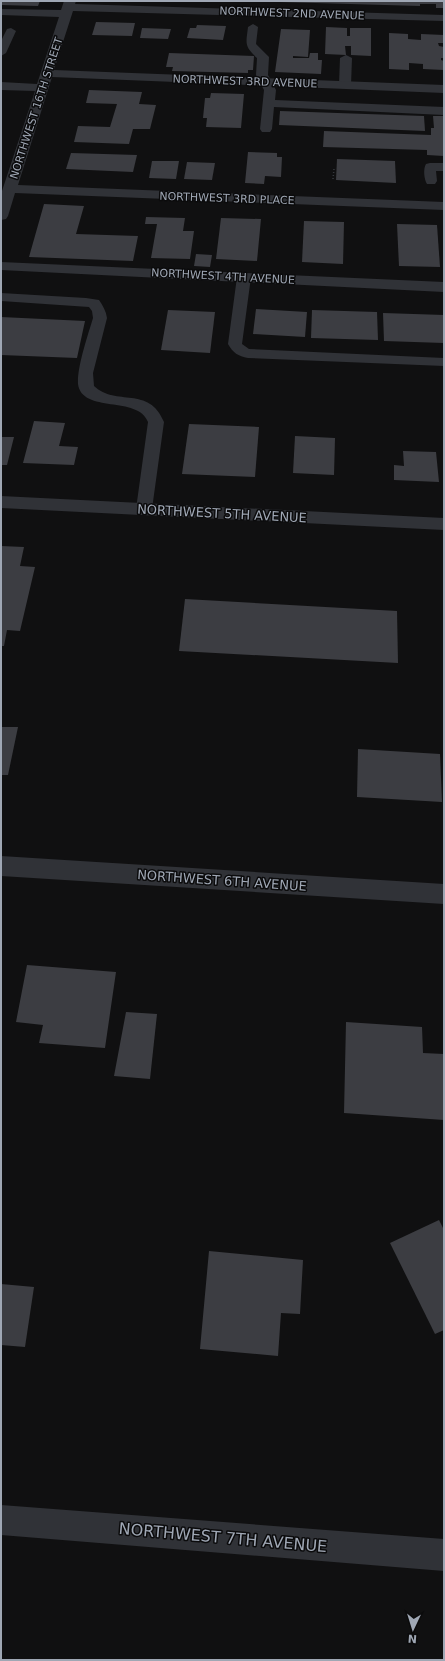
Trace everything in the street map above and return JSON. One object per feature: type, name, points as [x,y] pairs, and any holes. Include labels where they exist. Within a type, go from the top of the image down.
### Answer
[{"type":"street","name":"NORTHWEST 2ND AVENUE","points":[[1,12],[68,7],[444,18]]},
{"type":"street","name":"NORTHWEST 16TH STREET","points":[[1,216],[68,7]]},
{"type":"street","name":"NORTHWEST 3RD AVENUE","points":[[47,73],[444,89]]},
{"type":"street","points":[[1,86],[42,88]]},
{"type":"street","name":"NORTHWEST 3RD PLACE","points":[[10,189],[444,206]]},
{"type":"street","name":"NORTHWEST 4TH AVENUE","points":[[1,266],[444,287]]},
{"type":"street","name":"NORTHWEST 5TH AVENUE","points":[[1,502],[444,524]]},
{"type":"street","name":"NORTHWEST 6TH AVENUE","points":[[1,866],[444,894]]},
{"type":"street","name":"NORTHWEST 7TH AVENUE","points":[[1,1520],[444,1555]]},
{"type":"lane","points":[[253,27],[252,44],[255,51],[264,58],[262,74],[270,90],[266,129]]},
{"type":"lane","points":[[1,54],[10,31]]},
{"type":"lane","points":[[345,85],[346,58]]},
{"type":"lane","points":[[268,103],[444,111]]},
{"type":"lane","points":[[431,181],[430,166],[444,167]]},
{"type":"lane","points":[[244,277],[235,344],[237,349],[242,352],[256,354],[444,362]]},
{"type":"lane","points":[[1,297],[94,303],[99,311],[100,318],[86,373],[88,389],[97,396],[149,407],[155,415],[156,422],[144,509]]},
{"type":"path","points":[[333,179],[334,169],[336,169]]},
{"type":"building","points":[[1,1],[40,1],[38,6],[1,5]]},
{"type":"building","points":[[280,1],[444,1],[444,8],[436,8],[436,4],[420,4],[420,6]]},
{"type":"building","points":[[96,22],[135,23],[132,36],[92,35]]},
{"type":"building","points":[[197,25],[226,26],[223,40],[187,38],[190,28],[196,28]]},
{"type":"building","points":[[326,27],[347,28],[347,36],[350,36],[350,28],[371,28],[371,56],[351,55],[351,46],[345,46],[346,55],[325,54]]},
{"type":"building","points":[[142,28],[171,29],[168,39],[140,38]]},
{"type":"building","points":[[281,29],[310,30],[308,57],[293,56],[293,58],[309,58],[310,53],[318,53],[318,60],[322,60],[321,74],[275,72]]},
{"type":"building","points":[[389,33],[408,34],[408,39],[421,40],[421,34],[444,35],[444,43],[438,43],[439,46],[444,47],[444,58],[441,58],[441,60],[444,61],[444,70],[423,69],[423,64],[409,63],[409,70],[389,69]]},
{"type":"building","points":[[169,53],[254,56],[253,70],[248,70],[248,73],[172,71],[173,67],[166,67]]},
{"type":"building","points":[[89,90],[142,92],[139,104],[156,105],[150,129],[133,129],[129,144],[74,142],[78,126],[110,127],[117,104],[86,103]]},
{"type":"building","points":[[211,93],[244,94],[241,128],[206,127],[207,118],[203,118],[205,98],[210,98]]},
{"type":"building","points":[[280,111],[424,116],[425,131],[279,125]]},
{"type":"building","points":[[433,116],[444,116],[444,156],[427,155],[427,150],[323,147],[324,131],[431,135],[431,128],[434,128]]},
{"type":"building","points":[[248,152],[277,153],[277,157],[282,157],[281,177],[265,176],[264,184],[245,183]]},
{"type":"building","points":[[71,153],[137,155],[133,172],[66,169]]},
{"type":"building","points":[[337,159],[395,161],[396,183],[336,180]]},
{"type":"building","points":[[152,161],[179,161],[176,179],[149,178]]},
{"type":"building","points":[[187,162],[215,163],[212,180],[184,179]]},
{"type":"building","points":[[44,204],[84,206],[76,234],[138,236],[133,261],[29,257]]},
{"type":"building","points":[[146,217],[185,218],[183,231],[194,231],[190,259],[151,258],[157,224],[145,224]]},
{"type":"building","points":[[221,218],[261,219],[257,261],[216,259]]},
{"type":"building","points":[[304,221],[344,222],[343,264],[302,262]]},
{"type":"building","points":[[397,224],[437,225],[440,267],[399,266]]},
{"type":"building","points":[[196,254],[212,255],[210,267],[194,266]]},
{"type":"building","points":[[256,309],[307,312],[305,337],[253,334]]},
{"type":"building","points":[[168,310],[215,312],[210,353],[161,350]]},
{"type":"building","points":[[312,310],[377,312],[378,340],[311,338]]},
{"type":"building","points":[[383,313],[444,315],[444,343],[384,341]]},
{"type":"building","points":[[1,317],[85,321],[77,358],[1,355]]},
{"type":"building","points":[[34,421],[65,423],[59,446],[78,447],[74,465],[23,463]]},
{"type":"building","points":[[189,424],[259,427],[255,477],[182,474]]},
{"type":"building","points":[[295,436],[335,438],[334,475],[293,473]]},
{"type":"building","points":[[1,437],[14,437],[7,465],[1,465]]},
{"type":"building","points":[[403,451],[436,452],[439,482],[394,480],[394,465],[404,466]]},
{"type":"building","points":[[1,546],[24,547],[20,566],[35,567],[20,631],[7,630],[4,646],[1,646]]},
{"type":"building","points":[[185,599],[397,611],[398,663],[179,651]]},
{"type":"building","points":[[1,727],[18,727],[8,775],[1,775]]},
{"type":"building","points":[[358,749],[440,754],[442,802],[357,797]]},
{"type":"building","points":[[27,965],[116,972],[105,1048],[39,1043],[43,1025],[16,1022]]},
{"type":"building","points":[[126,1012],[157,1014],[150,1079],[114,1076]]},
{"type":"building","points":[[346,1022],[422,1027],[423,1053],[444,1054],[444,1120],[344,1113]]},
{"type":"building","points":[[439,1220],[444,1230],[444,1330],[435,1334],[390,1243]]},
{"type":"building","points":[[209,1251],[303,1260],[300,1314],[281,1313],[278,1356],[200,1349]]},
{"type":"building","points":[[1,1284],[34,1287],[25,1347],[1,1345]]}]
